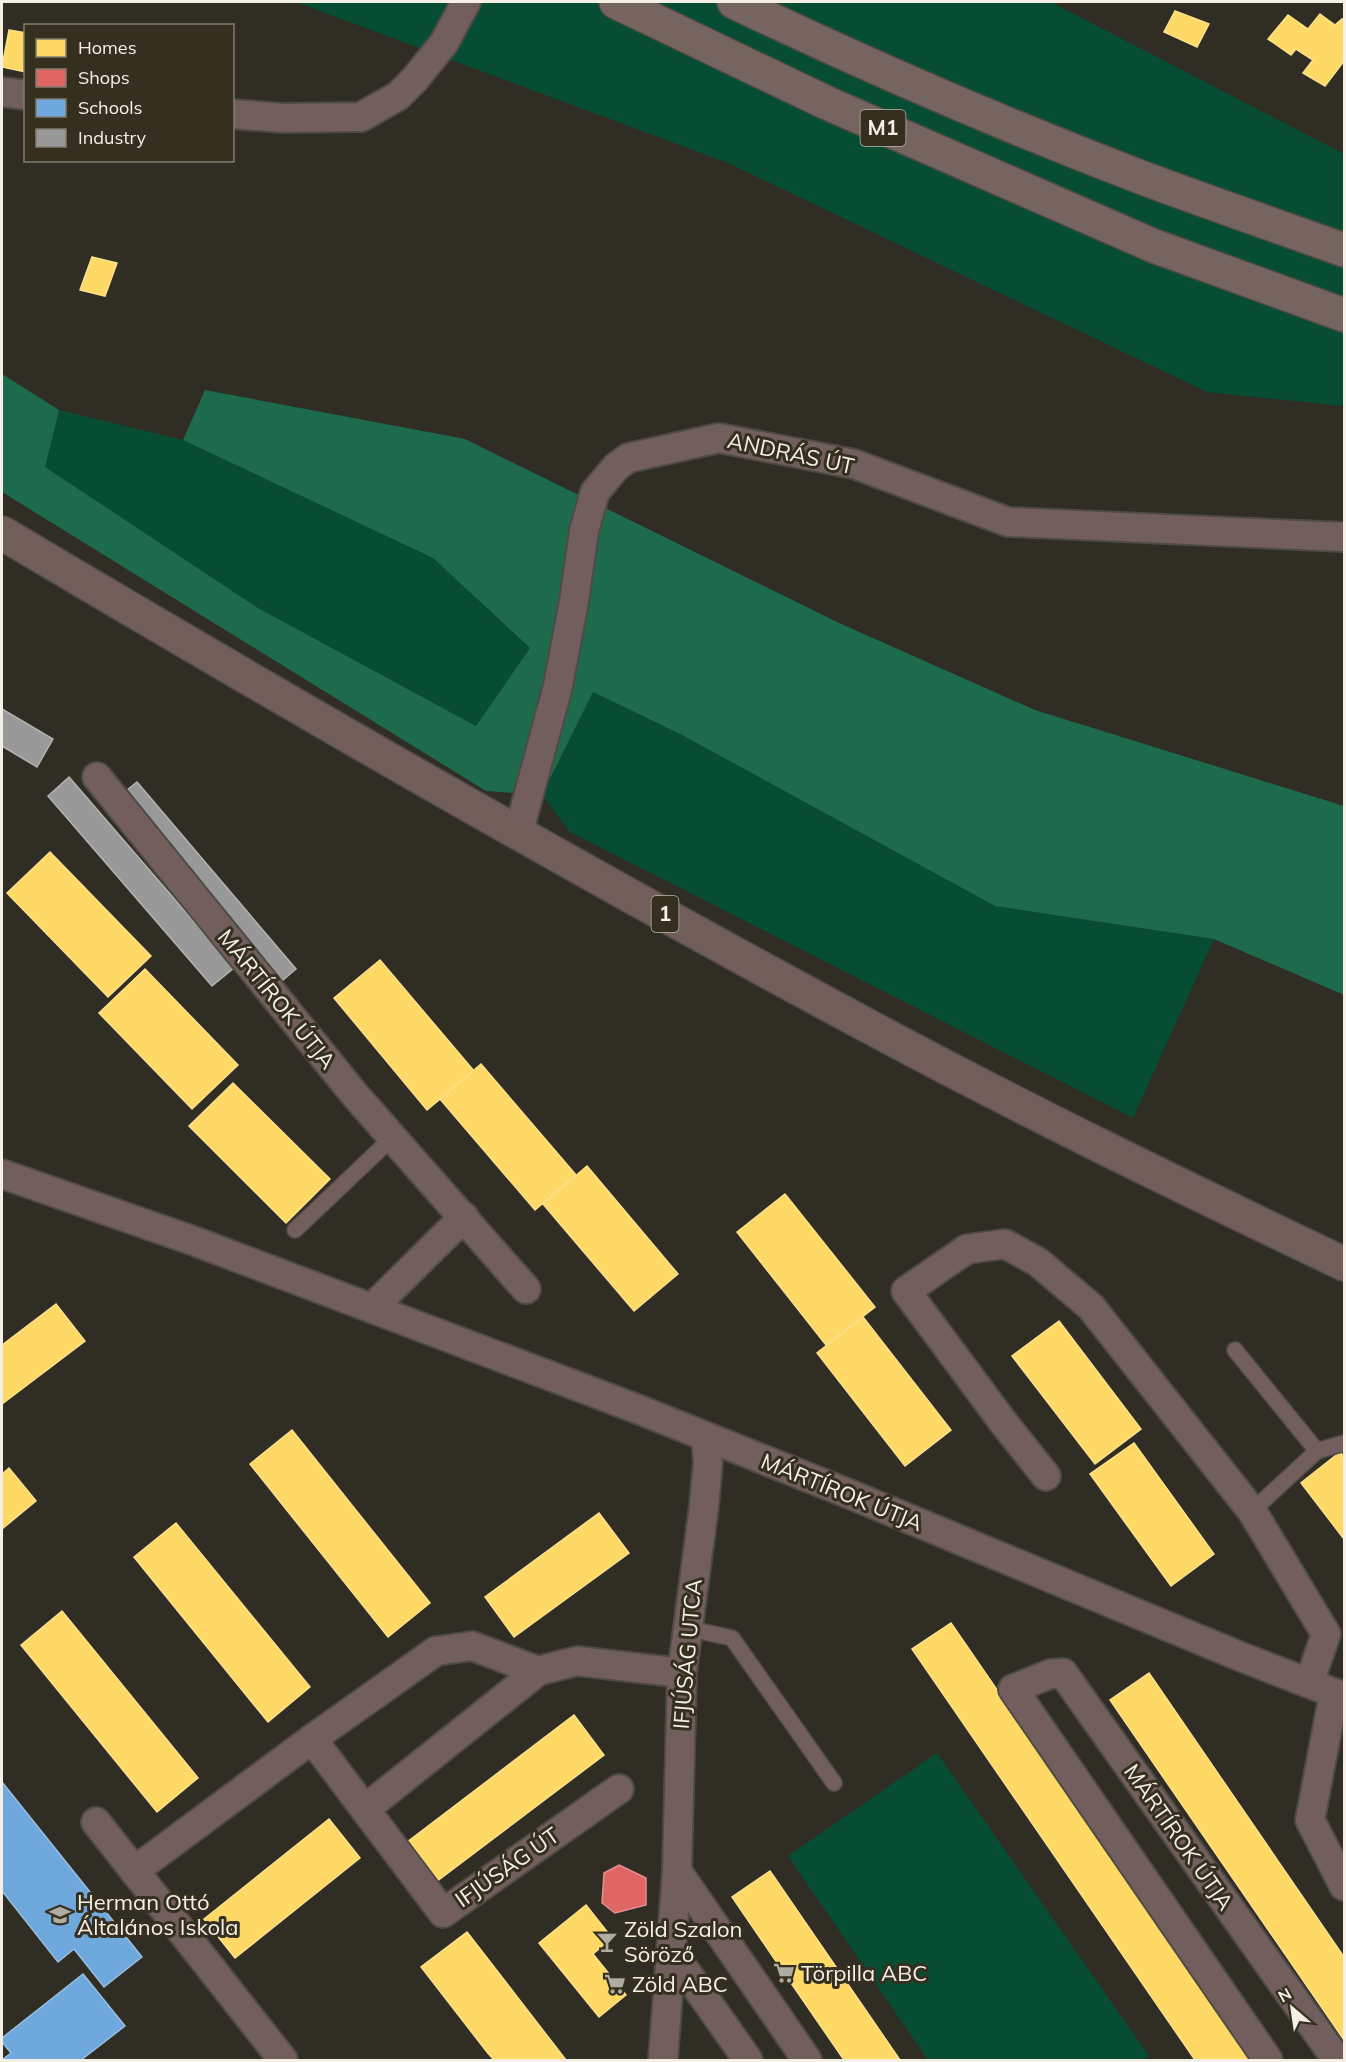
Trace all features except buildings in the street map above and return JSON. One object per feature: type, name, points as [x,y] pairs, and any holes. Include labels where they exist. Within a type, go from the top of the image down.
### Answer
[{"type":"highway","name":"M1","points":[[616,2],[827,104],[1154,246],[1344,315]]},
{"type":"highway","name":"M1","points":[[734,2],[825,45],[968,107],[1143,178],[1344,250]]},
{"type":"main road","name":"1","points":[[2,533],[518,834],[870,1027],[1120,1156],[1344,1264]]},
{"type":"street","points":[[234,114],[283,118],[361,117],[398,96],[415,79],[444,43],[466,2]]},
{"type":"street","points":[[2,92],[24,95]]},
{"type":"street","name":"ANDRÁS ÚT","points":[[518,834],[558,686],[589,511],[595,492],[616,467],[628,458],[719,438],[854,464],[1008,522],[1344,537]]},
{"type":"street","name":"MÁRTÍROK ÚTJA","points":[[97,777],[348,1086],[526,1289]]},
{"type":"street","name":"MÁRTÍROK ÚTJA","points":[[3,1182],[194,1241],[640,1410],[847,1492],[1239,1656],[1329,1691]]},
{"type":"street","points":[[372,1308],[464,1217]]},
{"type":"street","points":[[1046,1476],[906,1291],[967,1249],[1005,1244],[1038,1262],[1091,1307],[1252,1511],[1326,1634],[1329,1691],[1310,1820],[1344,1886]]},
{"type":"street","name":"IFJÚSÁG UTCA","points":[[663,2061],[678,1871],[682,1673],[686,1628],[704,1506],[708,1462],[706,1437]]},
{"type":"street","points":[[134,1871],[312,1739],[436,1651],[472,1646],[538,1671]]},
{"type":"street","points":[[365,1809],[538,1671],[577,1661],[682,1673]]},
{"type":"street","name":"MÁRTÍROK ÚTJA","points":[[1268,2061],[1013,1689],[1050,1674],[1063,1673],[1337,2061]]},
{"type":"street","name":"IFJÚSÁG ÚT","points":[[312,1739],[443,1913],[619,1789]]},
{"type":"street","points":[[96,1822],[283,2061]]},
{"type":"street","points":[[678,1871],[807,2061]]},
{"type":"street","points":[[672,1952],[748,2061]]},
{"type":"lane","points":[[295,1230],[393,1137]]},
{"type":"lane","points":[[1235,1350],[1317,1451]]},
{"type":"lane","points":[[1252,1511],[1317,1451],[1344,1443]]},
{"type":"lane","points":[[686,1628],[732,1638],[834,1783]]},
{"type":"green space","points":[[296,2],[1051,2],[1344,154],[1344,406],[1207,392],[728,163]]},
{"type":"green space","points":[[2,374],[59,410],[45,467],[258,608],[476,726],[530,648],[433,558],[183,440],[205,390],[465,439],[837,622],[1035,710],[1344,806],[1344,995],[1214,939],[995,906],[682,735],[593,692],[542,795],[486,791],[2,492]]},
{"type":"green space","points":[[59,410],[183,440],[433,558],[530,648],[476,726],[258,608],[44,467]]},
{"type":"green space","points":[[593,692],[682,735],[995,906],[1214,939],[1133,1118],[570,832],[542,795]]},
{"type":"green space","points":[[937,1753],[1149,2056],[1142,2060],[928,2060],[788,1856]]},
{"type":"place","name":"Herman Ottó Általános Iskola","points":[[60,1915]]},
{"type":"place","name":"Zöld Szalon Söröző","points":[[607,1942]]},
{"type":"place","name":"Törpilla ABC","points":[[784,1973]]},
{"type":"place","name":"Zöld ABC","points":[[615,1984]]}]
